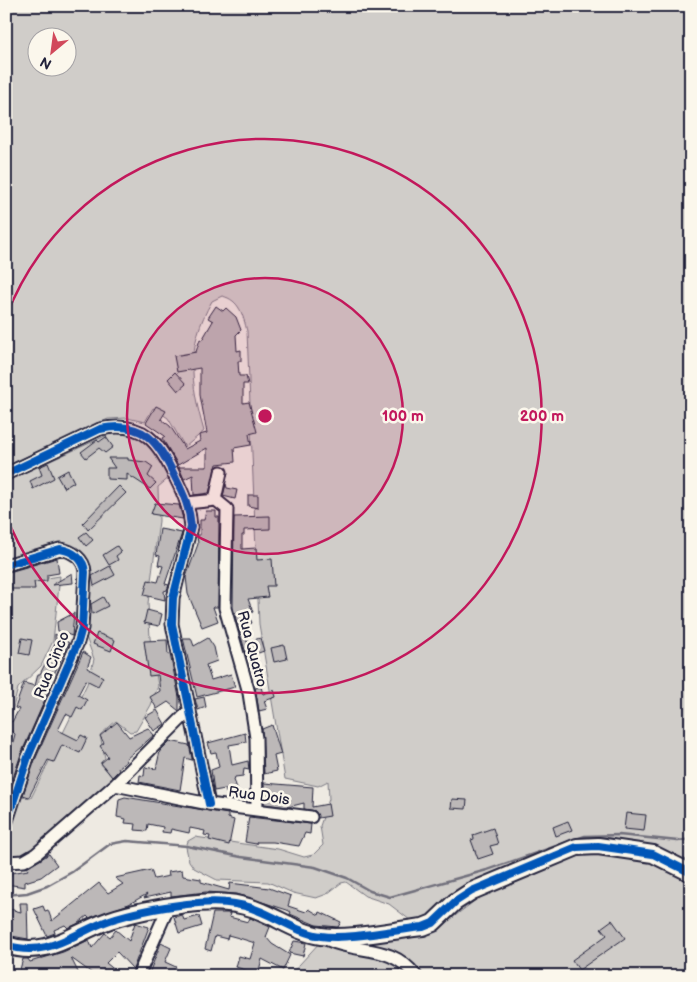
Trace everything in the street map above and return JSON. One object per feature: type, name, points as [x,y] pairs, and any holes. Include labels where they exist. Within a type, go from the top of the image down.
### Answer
[{"type":"street","points":[[6,474],[100,429],[129,428],[146,434],[161,448],[187,503],[191,527],[171,611],[174,638],[209,804]]},
{"type":"street","points":[[187,503],[215,500],[222,472]]},
{"type":"street","name":"Rua Quatro","points":[[215,500],[222,503],[227,509],[226,608],[249,693],[256,738],[257,810]]},
{"type":"street","name":"Rua Cinco","points":[[6,565],[60,549],[78,557],[84,564],[85,572],[82,628],[78,642],[25,765],[6,824]]},
{"type":"street","points":[[6,862],[19,862],[32,858],[116,785],[190,710]]},
{"type":"street","name":"Rua Dois","points":[[116,785],[209,804],[311,817]]},
{"type":"street","points":[[320,936],[334,937],[428,925],[455,902],[472,891],[577,847],[598,846],[652,854],[691,873]]},
{"type":"street","points":[[6,945],[27,950],[40,949],[109,920],[168,908],[215,902],[240,904],[334,943],[370,949],[395,956],[406,964],[416,976]]},
{"type":"street","points":[[138,976],[168,908]]},
{"type":"shaded area","points":[[6,6],[691,6],[691,867],[662,851],[535,856],[487,876],[425,920],[410,920],[389,904],[365,896],[346,882],[341,883],[327,894],[316,898],[293,893],[268,882],[217,880],[194,868],[189,861],[186,847],[188,841],[195,837],[278,849],[304,857],[313,855],[323,845],[320,826],[329,799],[328,781],[318,786],[285,779],[259,624],[247,331],[237,305],[222,296],[212,301],[198,334],[194,349],[194,381],[204,431],[185,447],[168,418],[153,408],[145,422],[127,418],[108,419],[6,466]]},
{"type":"shaded area","points":[[114,432],[135,433],[158,450],[170,477],[158,487],[159,521],[148,603],[150,638],[158,686],[151,705],[136,731],[130,732],[116,721],[100,735],[105,758],[100,763],[114,779],[35,850],[20,856],[6,855],[6,843],[21,797],[31,798],[87,684],[94,659],[86,637],[89,564],[81,553],[72,546],[62,544],[40,548],[6,563],[6,481]]},
{"type":"shaded area","points":[[6,571],[9,584],[60,576],[53,641],[41,666],[18,688],[6,735]]},
{"type":"shaded area","points":[[591,852],[645,859],[691,879],[691,976],[289,976],[321,941],[435,929],[477,899],[545,867],[579,854]]},
{"type":"building","points":[[216,306],[223,311],[226,308],[236,317],[241,330],[236,335],[237,351],[241,350],[241,361],[238,361],[239,376],[246,376],[248,384],[243,384],[243,403],[249,402],[257,432],[249,434],[251,445],[234,448],[235,462],[217,464],[209,493],[194,495],[193,475],[184,479],[179,467],[207,467],[207,448],[178,465],[162,438],[165,436],[146,423],[156,406],[166,411],[161,419],[170,426],[185,449],[200,441],[199,435],[207,433],[200,395],[200,368],[177,372],[174,356],[196,352],[200,339],[202,340],[213,321],[208,318]]},
{"type":"building","points":[[175,372],[186,384],[178,391],[168,379]]},
{"type":"building","points":[[106,437],[113,447],[105,453],[99,448],[86,458],[81,452],[97,440],[99,442]]},
{"type":"building","points":[[108,458],[128,458],[128,460],[146,462],[153,467],[148,476],[156,483],[150,489],[127,474],[127,480],[107,479],[107,468],[115,468]]},
{"type":"building","points":[[48,463],[54,478],[33,489],[30,481],[42,475],[39,467]]},
{"type":"building","points":[[68,470],[74,482],[64,488],[57,476]]},
{"type":"building","points":[[226,484],[227,488],[237,490],[235,499],[223,496]]},
{"type":"building","points":[[119,486],[126,493],[88,530],[83,523]]},
{"type":"building","points":[[248,495],[258,495],[258,508],[248,506]]},
{"type":"building","points":[[155,503],[179,505],[183,519],[151,514]]},
{"type":"building","points":[[206,511],[216,511],[216,517],[219,517],[218,607],[213,607],[218,621],[202,627],[188,594],[186,577],[198,544],[197,535],[200,535],[200,520],[204,520]]},
{"type":"building","points":[[270,516],[270,529],[244,530],[242,549],[256,548],[257,560],[272,559],[274,586],[266,586],[268,597],[248,599],[253,612],[248,614],[252,623],[238,628],[233,607],[234,517]]},
{"type":"building","points":[[160,529],[182,533],[165,584],[169,585],[167,590],[164,591],[165,600],[144,595],[148,580],[158,582],[163,566],[158,565],[160,556],[156,555]]},
{"type":"building","points":[[86,532],[93,540],[86,546],[79,537]]},
{"type":"building","points":[[117,546],[121,552],[116,556],[118,560],[109,565],[103,555]]},
{"type":"building","points":[[57,558],[59,573],[47,575],[47,581],[34,582],[35,589],[11,589],[9,572]]},
{"type":"building","points":[[110,566],[115,575],[94,586],[92,576]]},
{"type":"building","points":[[72,573],[73,583],[52,585]]},
{"type":"building","points":[[103,597],[108,606],[92,614],[91,604]]},
{"type":"building","points":[[147,610],[162,614],[159,626],[144,623]]},
{"type":"building","points":[[74,613],[72,636],[58,631],[57,622]]},
{"type":"building","points":[[243,629],[247,642],[260,638],[264,651],[247,657],[239,630]]},
{"type":"building","points":[[97,633],[115,640],[111,651],[93,644]]},
{"type":"building","points":[[55,634],[69,643],[54,674],[52,673],[48,693],[21,754],[9,790],[6,789],[6,748],[11,750],[15,734],[6,727],[9,721],[12,722],[19,709],[15,708],[24,683],[35,686],[38,674],[40,674],[55,644]]},
{"type":"building","points":[[22,638],[32,640],[29,655],[19,653]]},
{"type":"building","points":[[183,638],[191,638],[194,646],[208,638],[214,647],[217,661],[206,665],[211,680],[231,674],[235,687],[197,697]]},
{"type":"building","points":[[167,640],[168,654],[170,654],[179,697],[179,711],[168,702],[157,709],[150,697],[160,691],[158,675],[149,676],[144,641]]},
{"type":"building","points":[[284,645],[287,659],[274,662],[271,648]]},
{"type":"building","points":[[83,652],[91,657],[87,668],[103,677],[98,686],[86,680],[78,695],[87,700],[82,710],[77,707],[72,717],[66,714],[58,730],[78,740],[81,735],[87,738],[80,753],[62,745],[54,762],[48,760],[29,797],[23,795],[35,760]]},
{"type":"building","points":[[261,687],[263,694],[274,690],[276,697],[264,701],[267,709],[259,711],[255,688]]},
{"type":"building","points":[[204,697],[206,707],[198,710],[195,699]]},
{"type":"building","points":[[157,710],[165,724],[154,731],[145,717]]},
{"type":"building","points":[[117,722],[129,737],[148,728],[154,735],[126,759],[127,761],[118,768],[119,770],[112,777],[101,763],[108,757],[100,746],[104,743],[100,736]]},
{"type":"building","points":[[272,725],[281,754],[274,756],[277,771],[264,774],[262,729]]},
{"type":"building","points":[[245,733],[246,742],[229,745],[232,765],[248,761],[249,770],[244,769],[243,776],[235,777],[234,780],[238,791],[226,793],[225,789],[214,791],[211,770],[219,767],[216,752],[211,753],[208,743]]},
{"type":"building","points":[[170,741],[189,745],[192,758],[192,760],[185,758],[180,790],[139,782],[140,775],[144,776],[145,767],[156,769],[160,751]]},
{"type":"building","points":[[264,783],[313,787],[312,807],[328,804],[330,816],[318,818],[315,811],[304,809],[304,803],[288,807],[264,804]]},
{"type":"building","points":[[125,797],[228,814],[228,818],[234,820],[229,845],[209,840],[210,836],[204,835],[205,831],[190,828],[189,833],[171,829],[170,833],[162,832],[163,827],[148,824],[147,831],[135,830],[136,824],[125,823],[126,819],[117,817],[119,799]]},
{"type":"building","points":[[452,799],[467,800],[466,809],[451,808]]},
{"type":"building","points":[[626,813],[646,815],[644,831],[624,829]]},
{"type":"building","points":[[249,817],[311,824],[310,834],[305,833],[299,846],[273,842],[257,842],[256,844],[245,842]]},
{"type":"building","points":[[568,821],[572,830],[556,836],[553,827]]},
{"type":"building","points":[[493,828],[498,844],[490,846],[493,854],[478,859],[471,840],[474,839],[473,835]]},
{"type":"building","points":[[49,854],[57,865],[41,877],[25,882],[25,887],[6,884],[6,875],[11,876],[11,873],[28,870],[27,868]]},
{"type":"building","points":[[151,870],[154,879],[169,876],[168,872],[182,870],[183,876],[201,879],[201,882],[229,890],[230,883],[269,888],[291,896],[288,906],[306,912],[309,909],[319,915],[320,912],[341,922],[338,927],[316,925],[290,914],[291,912],[287,910],[237,894],[206,892],[171,896],[171,892],[144,898],[147,894],[129,904],[89,918],[87,916],[68,928],[65,925],[54,930],[55,933],[47,936],[34,909],[43,906],[45,911],[48,910],[52,921],[99,883],[108,893],[123,884],[115,878]]},
{"type":"building","points":[[20,903],[27,903],[28,939],[6,935],[6,908],[21,912]]},
{"type":"building","points":[[213,913],[230,913],[229,917],[248,922],[250,918],[270,927],[266,937],[272,944],[290,955],[283,970],[262,959],[258,974],[236,967],[239,956],[250,959],[255,943],[228,935],[227,939],[215,936],[211,951],[205,949]]},
{"type":"building","points":[[182,915],[184,920],[199,916],[202,926],[179,933],[174,917]]},
{"type":"building","points":[[612,920],[625,938],[579,970],[572,960],[607,935],[601,928]]},
{"type":"building","points":[[135,923],[149,927],[133,969],[117,952],[106,963],[122,976],[108,976],[102,971],[99,976],[96,976],[71,958],[80,976],[18,976],[23,959],[28,959],[30,962],[63,952],[89,940],[92,948],[105,933],[110,937],[116,930],[129,941]]},
{"type":"building","points":[[294,941],[306,943],[303,956],[289,953]]},
{"type":"building","points":[[161,943],[171,948],[165,962],[176,967],[172,976],[148,976]]},
{"type":"waterway","points":[[6,895],[27,893],[47,886],[72,872],[110,844],[127,841],[187,846],[241,857],[315,867],[347,878],[370,891],[390,897],[487,870],[585,836],[619,835],[678,841],[691,839]]},
{"type":"cycle path","points":[[6,474],[100,429],[115,427],[139,431],[148,437],[163,454],[184,496],[191,527],[173,598],[172,624],[209,804]]},
{"type":"cycle path","points":[[6,565],[60,549],[77,556],[85,572],[82,628],[78,642],[28,757],[6,824]]},
{"type":"cycle path","points":[[6,945],[34,949],[47,947],[119,917],[158,908],[206,902],[235,904],[253,908],[298,929],[321,936],[358,936],[423,927],[433,923],[455,902],[472,891],[577,847],[598,846],[653,854],[691,873]]}]
